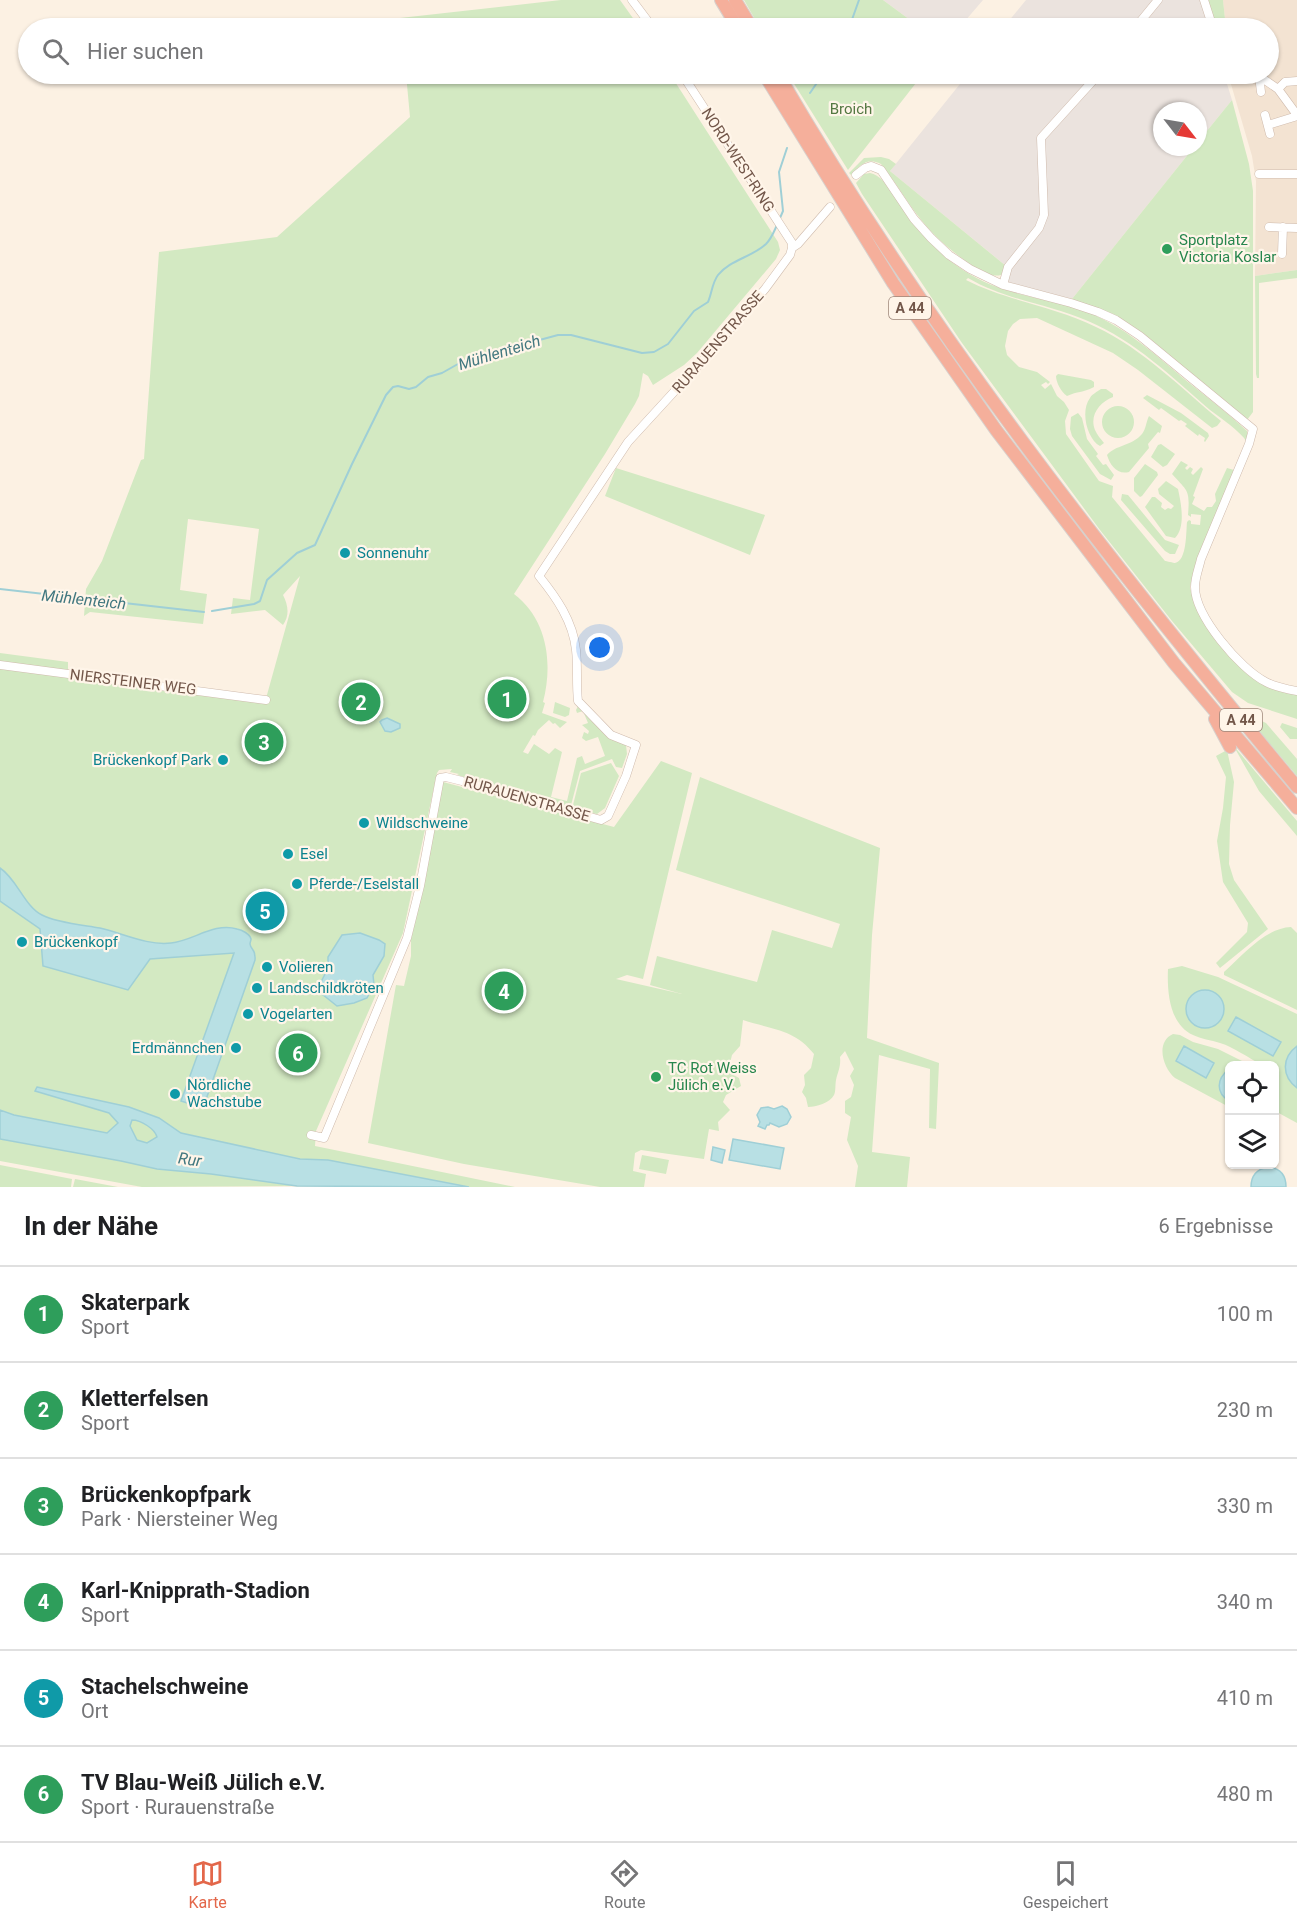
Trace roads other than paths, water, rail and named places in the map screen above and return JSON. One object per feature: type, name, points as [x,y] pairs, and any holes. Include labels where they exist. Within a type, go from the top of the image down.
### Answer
[{"type":"highway","points":[[721,0],[732,18]]},
{"type":"highway","points":[[735,0],[746,18]]},
{"type":"highway","name":"A 44","points":[[770,84],[892,283],[940,352],[1072,532],[1174,663],[1297,808]]},
{"type":"highway","name":"A 44","points":[[784,84],[905,275],[956,350],[1066,499],[1185,653],[1297,788]]},
{"type":"highway","points":[[1185,653],[1242,707]]},
{"type":"highway","points":[[1205,699],[1230,747]]},
{"type":"street","points":[[632,0],[646,18]]},
{"type":"street","points":[[1143,18],[1158,0]]},
{"type":"street","points":[[1204,0],[1210,18]]},
{"type":"street","points":[[1278,89],[1285,82],[1297,81]]},
{"type":"street","name":"NORD-WEST-RING","points":[[688,84],[792,243],[792,248]]},
{"type":"street","points":[[1003,285],[1008,267],[1039,228],[1044,214],[1041,138],[1090,84]]},
{"type":"street","points":[[1261,84],[1262,92]]},
{"type":"street","points":[[1268,125],[1297,116],[1278,89],[1271,84]]},
{"type":"street","points":[[1265,115],[1270,134]]},
{"type":"street","points":[[856,175],[871,166],[881,171],[914,219],[931,238],[949,255],[970,269],[1003,285],[1071,303],[1116,320],[1140,336],[1252,429],[1249,444],[1196,576],[1196,594],[1205,618],[1241,664],[1264,681],[1280,688],[1297,691]]},
{"type":"street","points":[[1259,174],[1297,174]]},
{"type":"street","name":"RURAUENSTRASSE","points":[[311,1135],[324,1138],[407,938],[420,886],[440,778],[446,777],[462,781],[601,820],[608,816],[626,776],[636,745],[611,735],[578,700],[576,646],[572,631],[558,600],[539,576],[628,442],[765,289],[787,260],[792,248],[830,207]]},
{"type":"street","points":[[1269,227],[1297,228]]},
{"type":"street","points":[[1282,255],[1283,228]]},
{"type":"street","name":"NIERSTEINER WEG","points":[[0,665],[266,700]]},
{"type":"water","points":[[387,718],[400,724],[400,728],[391,732],[385,731],[380,722]]},
{"type":"water","points":[[0,868],[36,911],[55,920],[100,928],[153,943],[179,942],[220,928],[239,930],[249,935],[255,960],[203,1108],[181,1101],[234,953],[150,959],[128,990],[43,966],[40,929],[0,901]]},
{"type":"water","points":[[360,933],[385,944],[384,956],[373,975],[374,985],[367,998],[337,1006],[322,994],[319,986],[328,968],[328,957],[342,935]]},
{"type":"water","points":[[1205,990],[1212,991],[1218,996],[1223,1002],[1223,1016],[1218,1022],[1212,1027],[1205,1028],[1198,1027],[1192,1022],[1187,1016],[1186,1009],[1187,1002],[1192,996],[1198,991]]},
{"type":"water","points":[[1236,1017],[1281,1042],[1273,1056],[1228,1031]]},
{"type":"water","points":[[1184,1046],[1214,1063],[1206,1078],[1176,1061]]},
{"type":"water","points":[[1297,1046],[1297,1088],[1288,1078],[1285,1067],[1288,1056]]},
{"type":"water","points":[[1225,1073],[1225,1098],[1219,1086]]},
{"type":"water","name":"Rur","points":[[37,1087],[129,1107],[159,1118],[181,1133],[300,1159],[328,1160],[469,1187],[297,1186],[157,1169],[0,1139],[0,1110],[14,1115],[107,1133],[118,1123],[109,1113],[35,1091]],"holes":[[[132,1120],[151,1128],[157,1137],[147,1143],[137,1140],[130,1126]]]},
{"type":"water","points":[[782,1106],[787,1109],[791,1117],[787,1124],[779,1127],[770,1123],[765,1129],[758,1126],[760,1122],[757,1115],[761,1108],[774,1109]]},
{"type":"water","points":[[733,1139],[784,1148],[780,1169],[729,1160]]},
{"type":"water","points":[[713,1147],[725,1150],[722,1163],[711,1160]]},
{"type":"water","points":[[1261,1169],[1276,1169],[1282,1173],[1286,1187],[1251,1187],[1255,1174]]},
{"type":"waterway","points":[[853,18],[859,0]]},
{"type":"waterway","points":[[810,93],[816,84]]},
{"type":"waterway","name":"Mühlenteich","points":[[780,218],[783,211],[779,172],[787,148]]},
{"type":"waterway","name":"Mühlenteich","points":[[212,611],[260,601],[267,580],[297,553],[315,545],[386,395],[393,387],[409,389],[416,387],[428,377],[442,373],[465,360],[558,335],[571,335],[642,353],[654,352],[668,344],[694,311],[708,302],[718,275],[766,244],[778,223]]},
{"type":"waterway","name":"Mühlenteich","points":[[0,589],[204,612]]},
{"type":"place","name":"Sportplatz Victoria Koslar","points":[[1167,249]]},
{"type":"place","name":"Sonnenuhr","points":[[345,553]]},
{"type":"place","name":"Skaterpark","points":[[507,699]]},
{"type":"place","name":"Kletterfelsen","points":[[361,702]]},
{"type":"place","name":"Brückenkopfpark","points":[[264,742]]},
{"type":"place","name":"Brückenkopf Park","points":[[223,760]]},
{"type":"place","name":"Wildschweine","points":[[364,823]]},
{"type":"place","name":"Esel","points":[[288,854]]},
{"type":"place","name":"Pferde-/Eselstall","points":[[297,884]]},
{"type":"place","name":"Stachelschweine","points":[[265,911]]},
{"type":"place","name":"Brückenkopf","points":[[22,942]]},
{"type":"place","name":"Volieren","points":[[267,967]]},
{"type":"place","name":"Landschildkröten","points":[[257,988]]},
{"type":"place","name":"Karl-Knipprath-Stadion","points":[[504,991]]},
{"type":"place","name":"Vogelarten","points":[[248,1014]]},
{"type":"place","name":"Erdmännchen","points":[[236,1048]]},
{"type":"place","name":"TV Blau-Weiß Jülich e.V.","points":[[298,1053]]},
{"type":"place","name":"TC Rot Weiss Jülich e.V.","points":[[656,1077]]},
{"type":"place","name":"Nördliche Wachstube","points":[[175,1094]]},
{"type":"park label","name":"Broich","points":[[851,109]]}]
